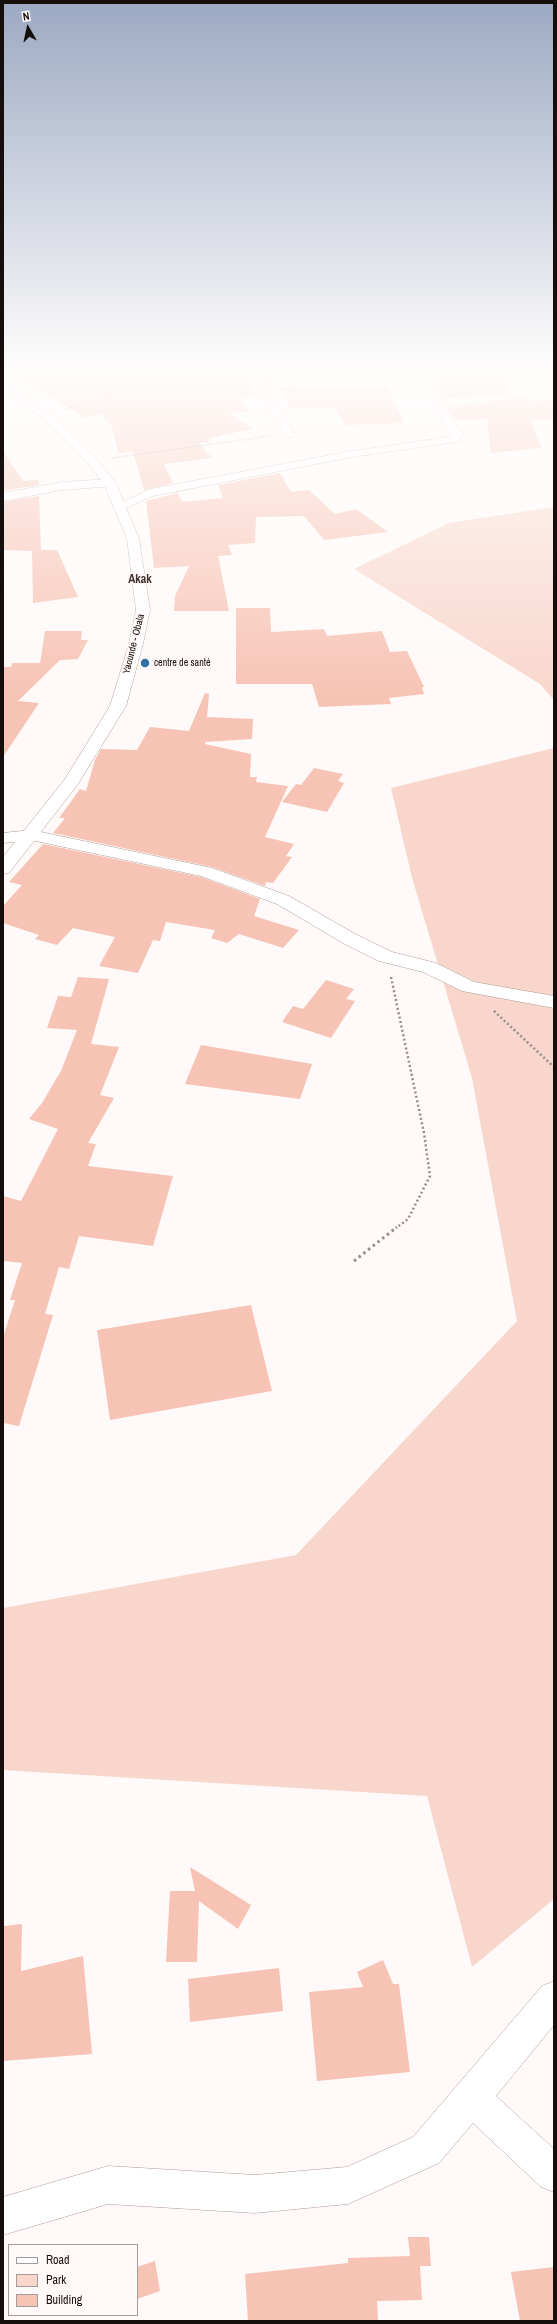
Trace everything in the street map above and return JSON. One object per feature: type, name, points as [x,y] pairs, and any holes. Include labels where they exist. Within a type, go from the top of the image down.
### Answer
[{"type":"main road","name":"Yaounde - Obala","points":[[3,869],[32,835],[72,781],[118,706],[136,644],[143,610],[140,580],[133,539],[121,506],[108,480]]},
{"type":"main road","points":[[121,506],[150,493],[215,480]]},
{"type":"main road","points":[[3,497],[62,486],[110,483]]},
{"type":"main road","points":[[3,838],[32,835],[206,872],[283,900],[350,939],[386,957],[429,967],[469,987],[554,1002]]},
{"type":"main road","points":[[3,2216],[108,2184],[254,2194],[348,2185],[426,2150],[554,1998]]},
{"type":"main road","points":[[471,2097],[554,2174]]},
{"type":"path","points":[[354,1261],[408,1219],[430,1176],[424,1133],[386,957]]},
{"type":"path","points":[[469,987],[554,1067]]},
{"type":"green space","points":[[554,507],[554,700],[540,684],[354,569],[449,523]]},
{"type":"green space","points":[[554,748],[554,1899],[472,1967],[427,1796],[3,1770],[3,1608],[296,1555],[517,1321],[472,1078],[412,878],[391,788]]},
{"type":"building","points":[[3,480],[39,480],[39,485],[3,491]]},
{"type":"building","points":[[141,480],[172,480],[173,483],[144,490]]},
{"type":"building","points":[[241,480],[284,480],[291,492],[309,490],[335,514],[356,509],[388,532],[324,540],[304,516],[256,517],[255,543],[228,545],[232,555],[218,556],[229,611],[174,611],[175,596],[189,566],[154,568],[146,501],[178,493],[182,502],[223,498],[218,485]]},
{"type":"building","points":[[39,496],[41,550],[57,550],[78,597],[33,603],[32,551],[3,550],[3,502]]},
{"type":"building","points":[[236,608],[270,608],[271,632],[324,629],[327,636],[382,631],[390,652],[407,651],[424,687],[422,687],[424,694],[389,698],[391,704],[319,707],[312,684],[236,684]]},
{"type":"building","points":[[45,631],[82,631],[81,640],[88,640],[78,659],[60,660],[18,701],[39,703],[3,757],[3,667],[11,667],[12,663],[40,663]]},
{"type":"building","points":[[205,693],[209,694],[207,717],[253,719],[252,739],[205,742],[205,744],[251,754],[250,777],[257,777],[256,782],[288,786],[265,837],[294,844],[286,856],[292,857],[273,883],[266,882],[265,886],[212,867],[53,833],[65,818],[59,818],[80,789],[86,791],[95,760],[101,749],[137,750],[150,727],[189,731]]},
{"type":"building","points":[[314,768],[343,774],[338,781],[344,783],[327,812],[282,802],[296,784],[301,785]]},
{"type":"building","points":[[43,844],[201,877],[260,899],[254,916],[299,930],[283,948],[239,934],[227,943],[211,938],[215,930],[166,922],[160,941],[153,940],[138,973],[99,966],[115,937],[73,928],[57,945],[35,939],[39,935],[3,923],[3,906],[22,885],[9,882]]},
{"type":"building","points":[[78,977],[109,979],[91,1044],[119,1047],[100,1095],[114,1098],[88,1143],[96,1144],[88,1166],[173,1176],[153,1246],[79,1236],[69,1269],[59,1267],[45,1314],[53,1315],[19,1426],[3,1423],[3,1337],[15,1300],[10,1300],[22,1263],[3,1261],[3,1196],[21,1201],[58,1129],[29,1119],[42,1103],[61,1071],[77,1030],[47,1028],[58,996],[71,997]]},
{"type":"building","points":[[326,980],[354,989],[346,999],[355,1001],[331,1038],[282,1022],[293,1006],[303,1009]]},
{"type":"building","points":[[201,1045],[312,1064],[300,1099],[185,1084]]},
{"type":"building","points":[[251,1305],[272,1391],[110,1420],[97,1330]]},
{"type":"building","points":[[190,1867],[251,1905],[238,1929],[199,1901],[197,1962],[166,1962],[170,1891],[195,1891]]},
{"type":"building","points":[[22,1924],[21,1971],[83,1956],[92,2054],[3,2061],[3,1926]]},
{"type":"building","points":[[383,1960],[393,1984],[399,1984],[410,2072],[317,2081],[309,1992],[363,1987],[357,1972]]},
{"type":"building","points":[[279,1968],[283,2011],[190,2022],[188,1979]]},
{"type":"building","points":[[408,2237],[429,2237],[431,2266],[420,2266],[422,2300],[377,2301],[378,2321],[248,2321],[245,2274],[348,2263],[348,2258],[410,2256]]},
{"type":"building","points":[[155,2261],[160,2291],[138,2299],[138,2267]]},
{"type":"building","points":[[554,2267],[554,2321],[520,2321],[511,2272]]},
{"type":"place","name":"centre de santé","points":[[145,663]]},
{"type":"district","name":"Akak","points":[[140,580]]}]
